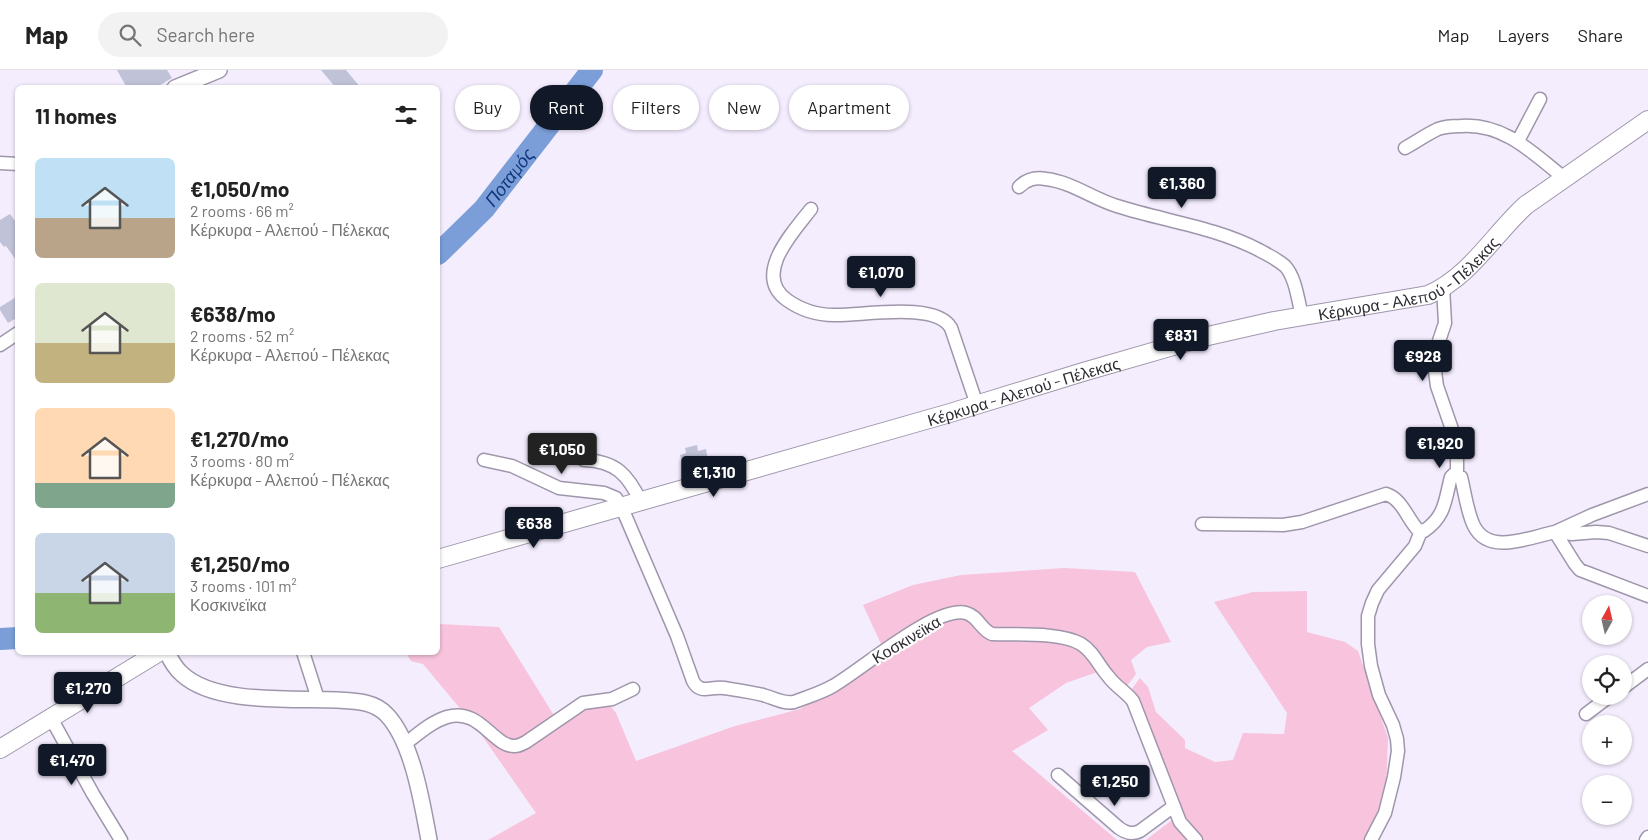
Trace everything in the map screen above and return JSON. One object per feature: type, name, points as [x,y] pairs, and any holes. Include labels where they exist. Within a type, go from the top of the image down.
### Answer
[{"type":"main road","name":"Κέρκυρα - Αλεπού - Πέλεκας","points":[[440,558],[978,405],[1198,339],[1252,325],[1428,295],[1463,273],[1518,213],[1564,178],[1648,120]]},
{"type":"main road","points":[[0,749],[154,655]]},
{"type":"street","points":[[182,85],[219,70]]},
{"type":"street","points":[[1518,140],[1540,99]]},
{"type":"street","points":[[1405,148],[1439,129],[1464,125],[1486,127],[1518,140],[1564,178]]},
{"type":"street","points":[[0,163],[15,164]]},
{"type":"street","points":[[1019,187],[1034,178],[1065,183],[1096,199],[1117,206],[1239,240],[1274,258],[1285,267],[1291,277],[1302,316]]},
{"type":"street","points":[[811,209],[785,243],[773,268],[773,280],[776,289],[783,298],[796,307],[810,312],[833,315],[896,311],[943,318],[951,328],[978,405]]},
{"type":"street","points":[[1443,287],[1445,322],[1434,364],[1437,386],[1455,438],[1457,474],[1461,478],[1474,526],[1484,538],[1491,542],[1501,543],[1554,532],[1648,494]]},
{"type":"street","points":[[0,345],[15,335]]},
{"type":"street","points":[[484,460],[512,466],[559,488],[604,492],[616,498],[622,508]]},
{"type":"street","points":[[584,460],[600,461],[623,473],[641,502]]},
{"type":"street","points":[[1202,524],[1283,525],[1302,522],[1386,494],[1395,499],[1415,528],[1421,531],[1427,529],[1442,513],[1451,477],[1457,474]]},
{"type":"street","name":"Κοσκινεϊκα","points":[[622,508],[677,636],[696,687],[700,689],[719,687],[764,695],[787,703],[794,702],[833,686],[920,627],[942,617],[964,612],[976,619],[987,632],[992,634],[1053,636],[1070,639],[1081,644],[1094,656],[1107,676],[1133,701],[1180,822],[1196,840]]},
{"type":"street","points":[[1371,840],[1385,813],[1398,751],[1395,732],[1389,714],[1379,695],[1372,666],[1368,644],[1368,616],[1378,590],[1415,546],[1421,531]]},
{"type":"street","points":[[1554,532],[1572,534],[1609,533],[1648,546]]},
{"type":"street","points":[[1554,532],[1580,570],[1648,596]]},
{"type":"street","points":[[169,655],[175,667],[182,674],[194,683],[215,691],[261,698],[355,701],[379,708],[395,724],[405,744],[417,784],[429,840]]},
{"type":"street","points":[[304,655],[318,699]]},
{"type":"street","points":[[1632,681],[1648,669]]},
{"type":"street","points":[[405,744],[430,724],[447,717],[460,715],[478,722],[504,743],[512,747],[518,746],[583,703],[612,699],[633,689]]},
{"type":"street","points":[[1586,714],[1598,705]]},
{"type":"street","points":[[50,718],[121,840]]},
{"type":"street","points":[[1058,775],[1131,837],[1174,806]]},
{"type":"shaded area","points":[[1064,568],[1135,572],[1171,642],[1147,647],[1131,660],[1136,674],[1127,686],[1109,668],[1066,683],[1029,708],[1048,730],[1012,751],[1117,840],[488,840],[536,813],[478,730],[423,664],[411,661],[407,655],[440,655],[440,624],[499,627],[560,725],[585,706],[609,704],[616,713],[636,761],[735,726],[800,709],[887,657],[863,605],[913,585],[961,575]]},
{"type":"shaded area","points":[[1307,591],[1307,632],[1345,642],[1358,651],[1388,738],[1386,792],[1375,822],[1364,840],[1146,840],[1181,813],[1131,690],[1140,678],[1148,687],[1156,712],[1185,740],[1185,748],[1215,762],[1233,760],[1243,733],[1284,734],[1287,713],[1214,602],[1253,592]]},
{"type":"building","points":[[117,70],[167,70],[172,78],[160,85],[125,85]]},
{"type":"building","points":[[321,70],[346,70],[358,85],[334,85]]},
{"type":"building","points":[[10,214],[15,221],[15,259],[6,246],[4,247],[0,242],[0,220]]},
{"type":"building","points":[[15,298],[15,319],[8,323],[0,307]]},
{"type":"building","points":[[697,445],[698,451],[706,449],[709,465],[684,470],[680,455],[686,453],[685,448]]},
{"type":"waterway","name":"Ποταμός","points":[[440,252],[484,209],[592,70]]},
{"type":"waterway","name":"Ποταμός","points":[[0,639],[15,638]]}]
